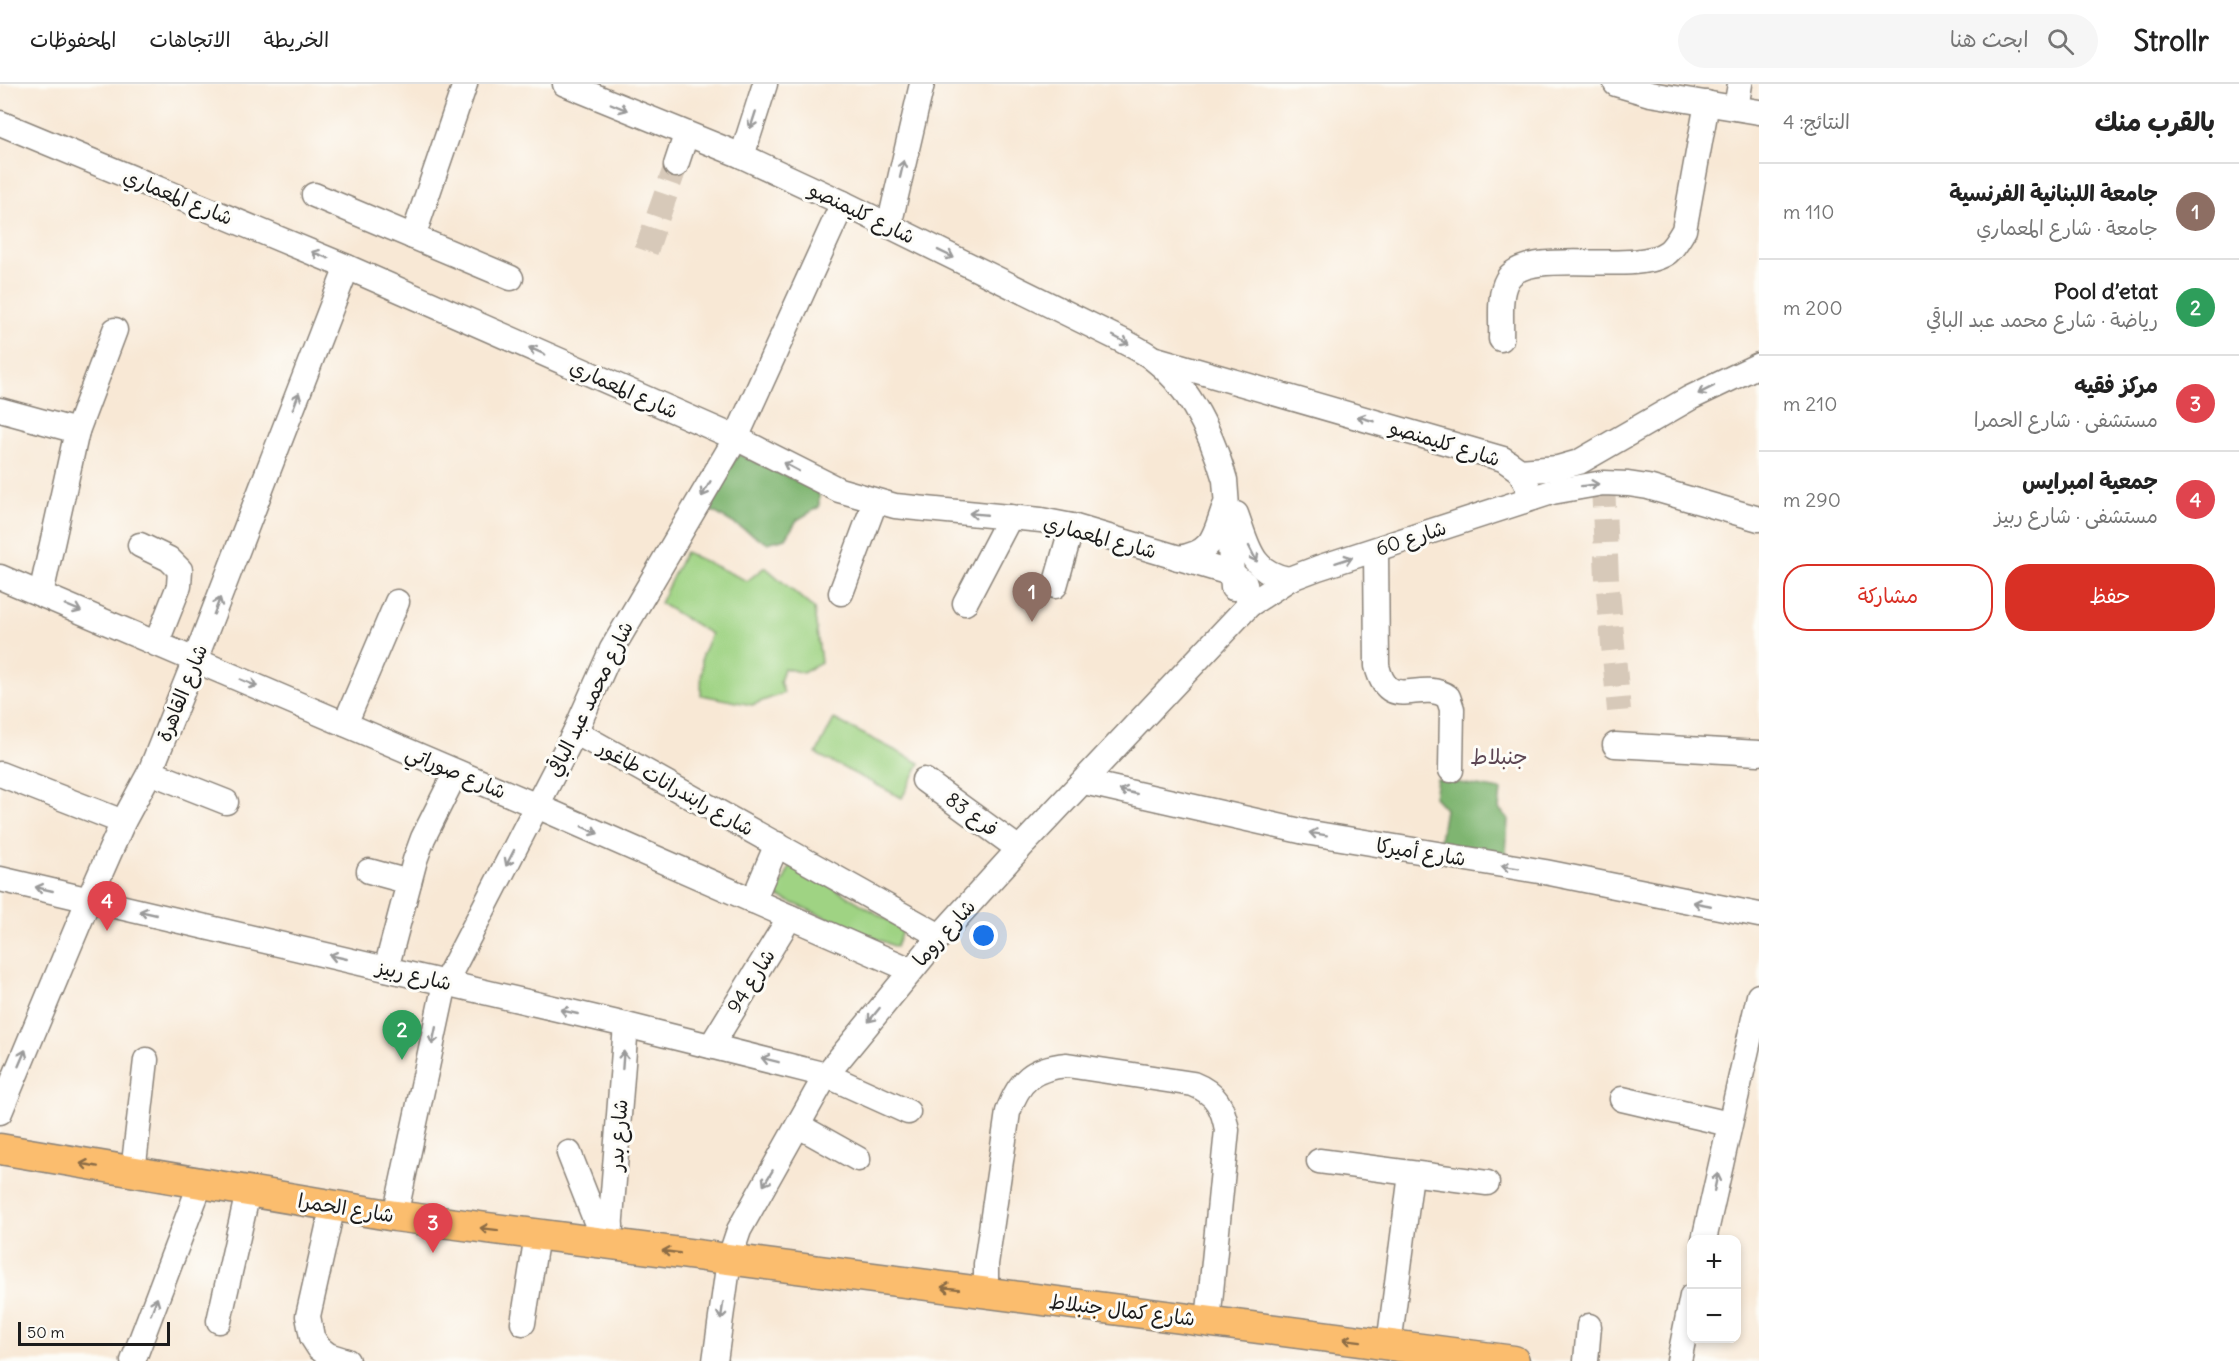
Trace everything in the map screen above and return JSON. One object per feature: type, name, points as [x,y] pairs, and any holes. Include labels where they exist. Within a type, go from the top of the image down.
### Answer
[{"type":"main road","name":"شارع الحمرا","points":[[0,1149],[200,1185],[395,1216],[537,1235],[610,1235],[729,1260]]},
{"type":"main road","name":"شارع كمال جنبلاط","points":[[729,1260],[1514,1361]]},
{"type":"street","points":[[413,237],[465,84]]},
{"type":"street","name":"شارع كليمنصو","points":[[565,84],[742,156],[848,205],[1151,357],[1503,459],[1520,471],[1533,498]]},
{"type":"street","points":[[742,156],[765,84]]},
{"type":"street","points":[[889,226],[922,84]]},
{"type":"street","points":[[1616,84],[1650,94],[1748,110],[1740,84]]},
{"type":"street","points":[[1501,339],[1503,288],[1509,276],[1515,271],[1539,264],[1646,260],[1668,252],[1678,241],[1684,230],[1707,103]]},
{"type":"street","name":"شارع المعماري","points":[[0,123],[347,267],[741,441],[829,485],[875,502],[1072,526],[1233,574]]},
{"type":"street","points":[[676,165],[686,135]]},
{"type":"street","points":[[314,195],[511,278]]},
{"type":"street","name":"شارع محمد عبد الباقي","points":[[395,1216],[445,983],[575,732],[612,649],[741,441],[848,205]]},
{"type":"street","name":"شارع القاهرة","points":[[0,1112],[89,899],[123,822],[150,772],[347,267]]},
{"type":"street","points":[[40,594],[77,431],[116,330]]},
{"type":"street","name":"شارع كليمنصو","points":[[1151,357],[1176,381],[1198,414],[1226,490],[1233,574],[1232,608],[1228,627]]},
{"type":"street","points":[[1520,471],[1558,468],[1579,462],[1690,398],[1759,365]]},
{"type":"street","points":[[1198,414],[1208,394],[1227,387],[1245,385]]},
{"type":"street","points":[[0,410],[77,431]]},
{"type":"street","points":[[1533,498],[1578,486],[1603,483],[1628,484],[1648,487],[1759,519]]},
{"type":"street","points":[[1178,558],[1194,556],[1206,549],[1213,539],[1226,490]]},
{"type":"street","points":[[1226,490],[1258,565],[1275,577],[1289,579]]},
{"type":"street","name":"شارع 60","points":[[1289,579],[1533,498]]},
{"type":"street","points":[[841,593],[875,502]]},
{"type":"street","points":[[965,603],[1010,517]]},
{"type":"street","points":[[1055,586],[1072,526]]},
{"type":"street","points":[[140,545],[169,558],[180,570],[179,586],[156,644]]},
{"type":"street","points":[[1376,550],[1377,666],[1380,677],[1383,685],[1398,692],[1431,691],[1443,693],[1448,697],[1452,710],[1451,770]]},
{"type":"street","points":[[1233,574],[1245,584],[1250,605]]},
{"type":"street","name":"شارع صوراتي","points":[[0,577],[537,806],[911,970]]},
{"type":"street","name":"شارع روما","points":[[715,1361],[729,1260],[745,1216],[799,1126],[826,1075],[940,936],[1019,849],[1250,605],[1289,579]]},
{"type":"street","points":[[345,724],[397,602]]},
{"type":"street","name":"شارع رابندرانات طاغور","points":[[575,732],[940,936]]},
{"type":"street","points":[[1615,745],[1759,753]]},
{"type":"street","points":[[150,772],[226,802]]},
{"type":"street","points":[[386,969],[423,838],[456,772]]},
{"type":"street","points":[[0,774],[123,822]]},
{"type":"street","name":"فرع 83","points":[[924,780],[1019,849]]},
{"type":"street","name":"شارع أميركا","points":[[1084,782],[1305,832],[1545,872],[1759,915]]},
{"type":"street","name":"شارع رابندرانات طاغور","points":[[753,901],[777,844]]},
{"type":"street","points":[[369,871],[409,882]]},
{"type":"street","name":"شارع ربيز","points":[[0,879],[626,1025],[826,1075],[908,1112]]},
{"type":"street","name":"شارع 94","points":[[711,1046],[790,917]]},
{"type":"street","points":[[889,959],[893,976],[893,992]]},
{"type":"street","points":[[1705,1235],[1759,996]]},
{"type":"street","name":"شارع بدر","points":[[610,1235],[626,1025]]},
{"type":"street","points":[[133,1173],[146,1060]]},
{"type":"street","points":[[986,1293],[986,1264],[1008,1112],[1013,1096],[1029,1077],[1051,1066],[1067,1065],[1193,1084],[1209,1092],[1222,1107],[1227,1130],[1208,1322]]},
{"type":"street","points":[[1622,1099],[1729,1124]]},
{"type":"street","points":[[799,1126],[858,1159]]},
{"type":"street","points":[[569,1153],[596,1219],[610,1235]]},
{"type":"street","points":[[1319,1161],[1487,1183]]},
{"type":"street","points":[[1389,1345],[1412,1174]]},
{"type":"street","points":[[133,1361],[200,1185]]},
{"type":"street","points":[[219,1321],[248,1192]]},
{"type":"street","points":[[333,1205],[308,1316],[312,1337],[319,1348],[328,1355],[346,1361]]},
{"type":"street","points":[[523,1323],[537,1235]]},
{"type":"street","points":[[1679,1361],[1687,1321]]},
{"type":"street","points":[[1586,1361],[1589,1326]]},
{"type":"green space","points":[[738,454],[819,491],[819,507],[797,520],[786,538],[767,543],[707,508]]},
{"type":"green space","points":[[685,552],[747,581],[765,567],[814,609],[821,662],[803,673],[784,668],[780,682],[784,693],[752,705],[701,695],[702,655],[711,634],[660,603]]},
{"type":"green space","points":[[834,719],[920,763],[902,798],[816,754]]},
{"type":"green space","points":[[1437,779],[1501,790],[1499,809],[1508,818],[1506,854],[1439,846],[1445,809],[1434,797]]},
{"type":"green space","points":[[792,863],[903,929],[896,947],[776,896]]},
{"type":"tunnel","points":[[646,251],[676,165]]},
{"type":"tunnel","points":[[1603,483],[1607,579],[1619,711]]},
{"type":"place","name":"جامعة اللبنانية الفرنسية","points":[[1032,622]]},
{"type":"place","name":"جمعية امبرايس","points":[[107,931]]},
{"type":"place","name":"Pool d’etat","points":[[402,1060]]},
{"type":"place","name":"مركز فقيه","points":[[433,1253]]},
{"type":"district","name":"جنبلاط","points":[[1499,757]]}]
